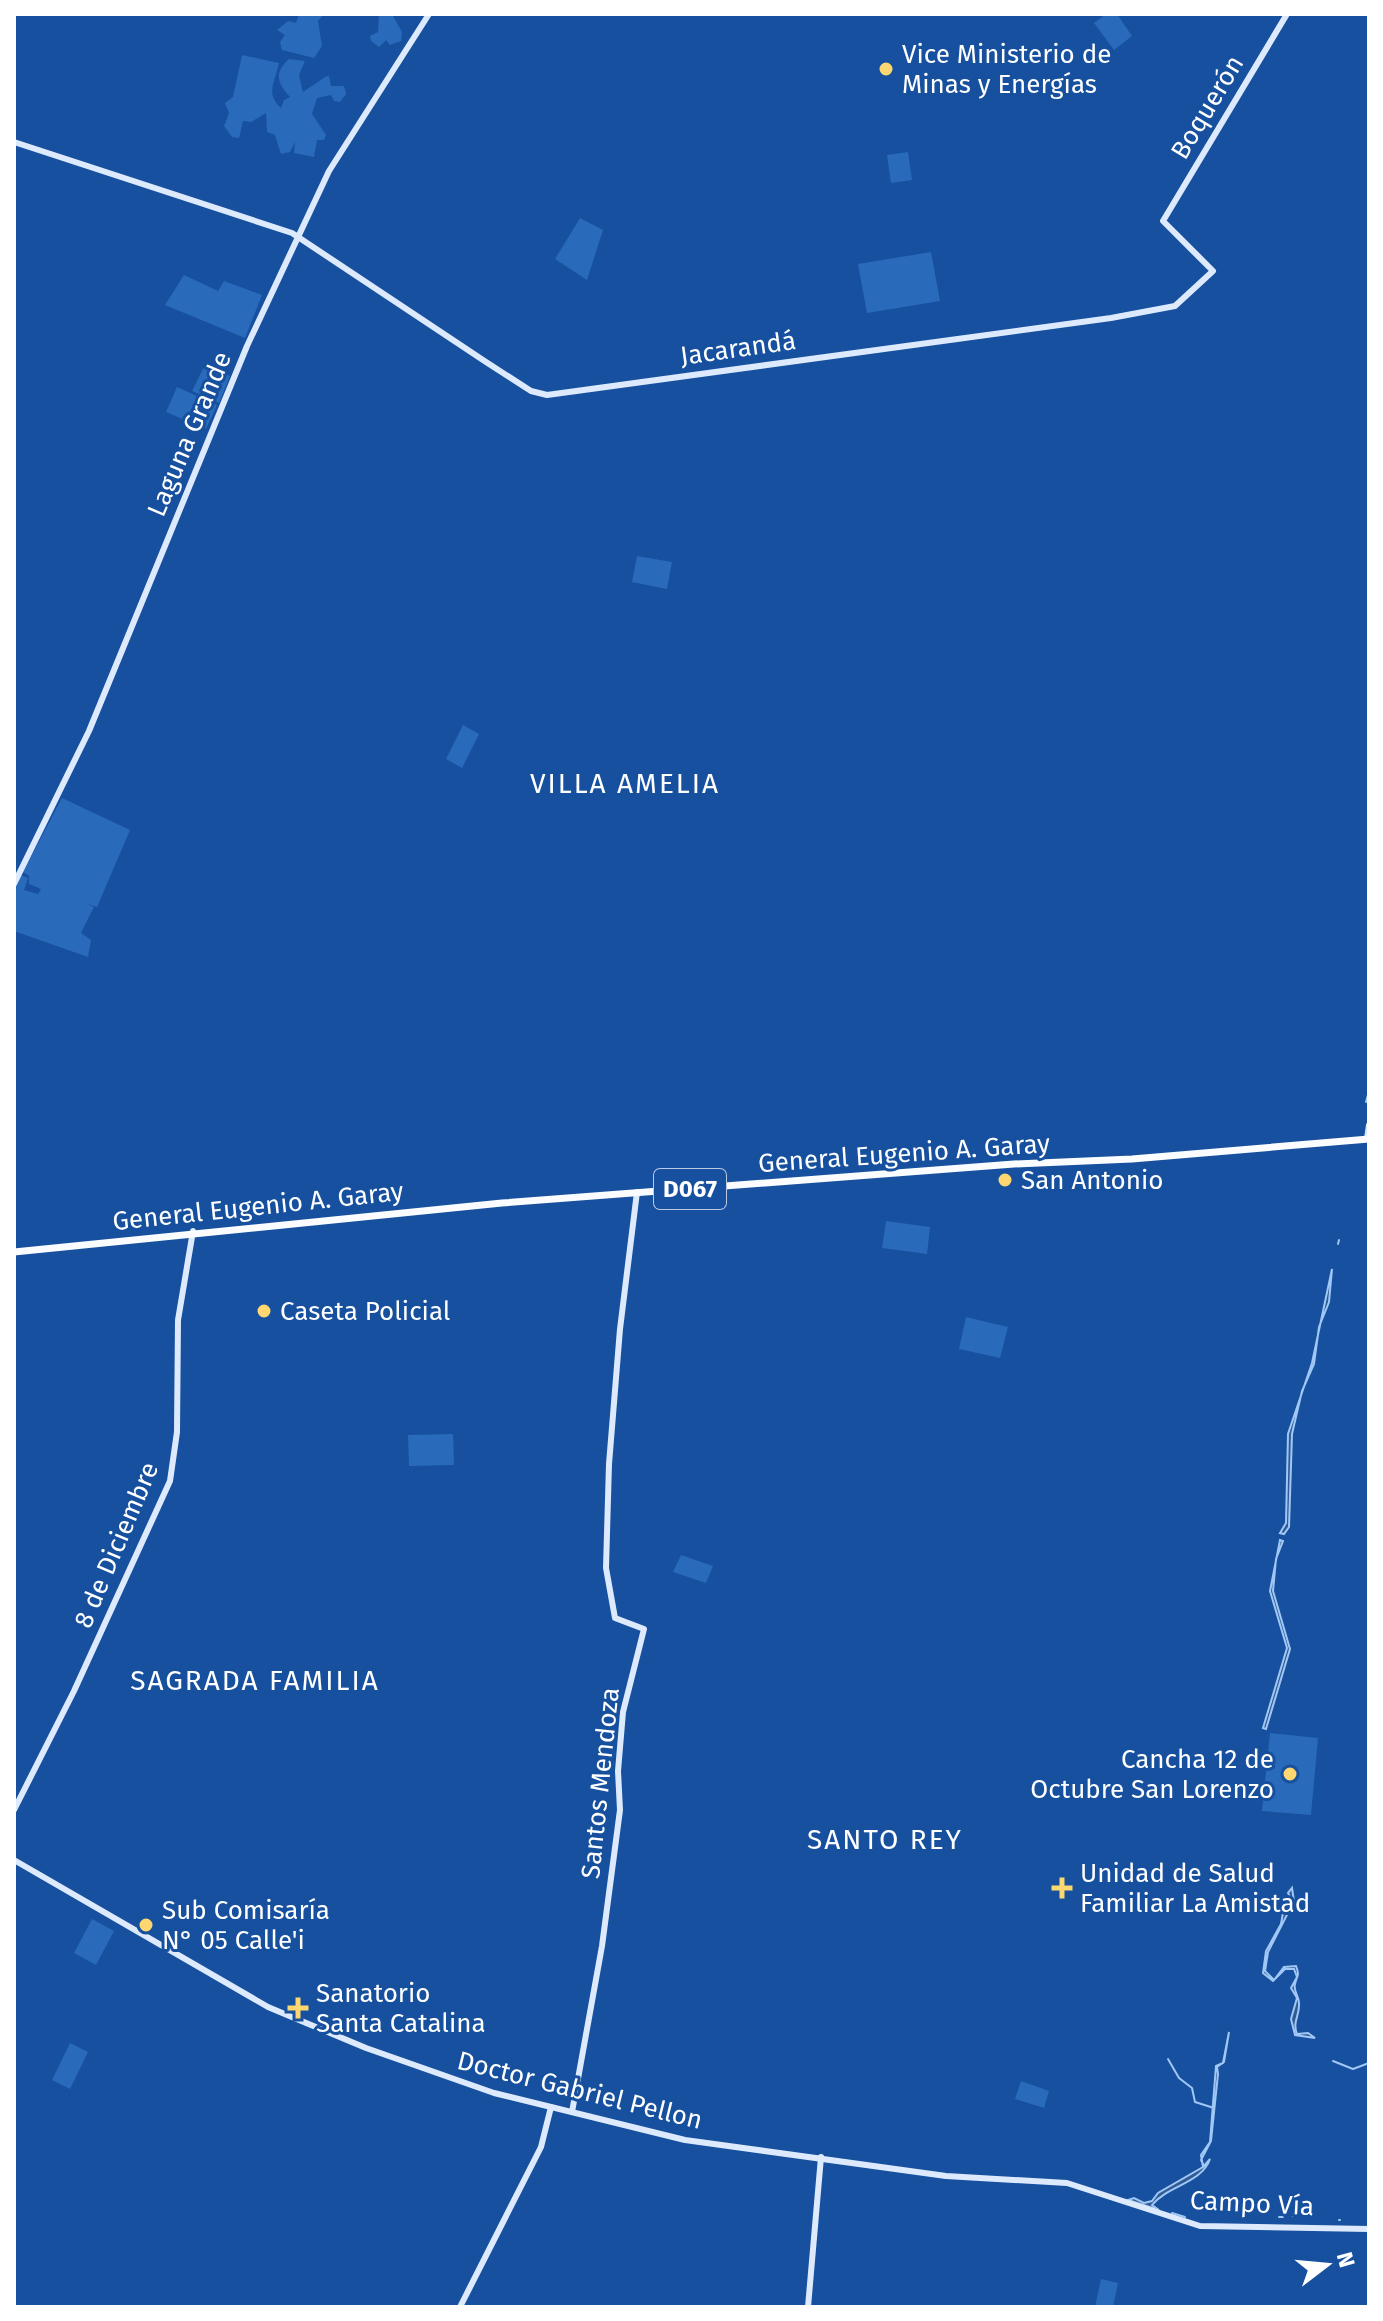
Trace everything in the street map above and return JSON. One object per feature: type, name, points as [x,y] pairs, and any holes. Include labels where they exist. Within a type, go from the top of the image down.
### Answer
[{"type":"main road","name":"General Eugenio A. Garay","points":[[14,1252],[193,1231],[637,1192],[1014,1164],[1132,1159],[1368,1139]]},
{"type":"street","name":"Laguna Grande","points":[[14,884],[89,731],[200,457],[297,238],[329,171],[429,14]]},
{"type":"street","name":"Boquerón","points":[[1213,271],[1163,221],[1287,14]]},
{"type":"street","name":"Jacarandá","points":[[14,142],[277,227],[520,384],[547,395],[1163,310],[1184,301],[1213,271]]},
{"type":"street","points":[[1368,1139],[1369,1125]]},
{"type":"street","name":"Santos Mendoza","points":[[572,2112],[616,1845],[623,1712],[644,1629],[613,1615],[606,1568],[614,1397],[637,1192]]},
{"type":"street","name":"8 de Diciembre","points":[[14,1810],[74,1691],[170,1481],[177,1432],[178,1320],[193,1231]]},
{"type":"street","name":"Doctor Gabriel Pellon","points":[[14,1860],[268,2007],[452,2080],[685,2140],[946,2176],[1067,2183],[1124,2203]]},
{"type":"street","points":[[460,2307],[541,2147],[551,2107]]},
{"type":"street","points":[[808,2307],[821,2157]]},
{"type":"street","name":"Campo Vía","points":[[1124,2203],[1206,2227],[1369,2229]]},
{"type":"shaded area","points":[[299,14],[324,14],[318,21],[322,46],[314,58],[282,50],[280,42],[285,35],[277,30],[288,21],[296,23]]},
{"type":"shaded area","points":[[379,14],[392,14],[402,32],[401,41],[390,45],[386,40],[379,47],[371,41],[370,36],[378,32]]},
{"type":"shaded area","points":[[1106,14],[1117,14],[1132,36],[1114,50],[1094,23]]},
{"type":"shaded area","points":[[242,55],[279,63],[272,93],[281,108],[284,100],[290,97],[280,84],[279,74],[289,59],[305,61],[299,75],[303,92],[329,76],[331,86],[344,86],[346,94],[340,102],[334,101],[331,95],[317,98],[312,114],[326,135],[324,140],[317,140],[314,157],[294,153],[295,142],[290,152],[281,154],[275,135],[267,132],[266,113],[251,122],[243,121],[239,138],[232,137],[224,126],[229,113],[225,103],[233,97]]},
{"type":"shaded area","points":[[908,152],[912,180],[891,183],[887,155]]},
{"type":"shaded area","points":[[580,218],[603,230],[587,280],[555,259]]},
{"type":"shaded area","points":[[931,252],[940,301],[867,313],[858,264]]},
{"type":"shaded area","points":[[184,275],[218,291],[224,281],[262,295],[245,338],[165,305]]},
{"type":"shaded area","points":[[205,365],[230,376],[219,403],[206,398],[210,387],[205,397],[192,391]]},
{"type":"shaded area","points":[[177,387],[217,405],[206,429],[166,412]]},
{"type":"shaded area","points":[[637,556],[672,562],[667,589],[632,582]]},
{"type":"shaded area","points":[[463,725],[479,734],[462,768],[446,759]]},
{"type":"shaded area","points":[[62,798],[130,830],[97,907],[84,903],[94,907],[81,933],[91,940],[88,957],[14,931],[14,890],[21,875],[28,878],[24,890],[38,894],[41,889],[29,884],[29,876],[23,872]]},
{"type":"shaded area","points":[[886,1221],[930,1227],[927,1254],[882,1248]]},
{"type":"shaded area","points":[[1332,1269],[1329,1302],[1320,1323]]},
{"type":"shaded area","points":[[966,1317],[1008,1327],[1000,1358],[959,1349]]},
{"type":"shaded area","points":[[1318,1335],[1314,1364],[1304,1386],[1312,1363]]},
{"type":"shaded area","points":[[1301,1396],[1292,1434],[1289,1527],[1284,1534],[1280,1533],[1286,1523],[1288,1434]]},
{"type":"shaded area","points":[[453,1434],[454,1465],[409,1466],[408,1435]]},
{"type":"shaded area","points":[[681,1555],[713,1566],[706,1583],[673,1572]]},
{"type":"shaded area","points":[[1276,1562],[1273,1591],[1290,1649],[1266,1729],[1263,1728],[1287,1648],[1270,1591]]},
{"type":"shaded area","name":"Cancha 12 de Octubre San Lorenzo","points":[[1270,1733],[1318,1738],[1311,1815],[1262,1811]]},
{"type":"shaded area","points":[[1292,1888],[1294,1901],[1268,1952],[1265,1971],[1274,1980],[1263,1973],[1266,1951],[1281,1924],[1284,1907],[1292,1901],[1288,1893]]},
{"type":"shaded area","points":[[92,1919],[114,1931],[96,1965],[74,1953]]},
{"type":"shaded area","points":[[1296,1966],[1298,1974],[1295,1987],[1299,2000],[1297,2034],[1308,2033],[1315,2038],[1295,2035],[1291,2019],[1297,1998],[1291,1988],[1297,1977],[1294,1969],[1285,1969],[1274,1980],[1284,1967]]},
{"type":"shaded area","points":[[70,2043],[88,2052],[70,2089],[52,2080]]},
{"type":"shaded area","points":[[1222,2063],[1217,2067],[1211,2141],[1202,2159],[1201,2155],[1210,2142],[1216,2066]]},
{"type":"shaded area","points":[[1021,2081],[1049,2091],[1044,2108],[1015,2099]]},
{"type":"shaded area","points":[[1210,2159],[1200,2174],[1166,2193],[1152,2205],[1159,2210],[1128,2200],[1152,2201],[1158,2193],[1203,2167],[1202,2162],[1204,2166]]},
{"type":"shaded area","points":[[1101,2279],[1118,2283],[1113,2307],[1095,2307]]},
{"type":"waterway","points":[[1366,1102],[1369,1091]]},
{"type":"waterway","points":[[1338,1244],[1339,1240]]},
{"type":"waterway","points":[[1168,2059],[1179,2078],[1192,2088],[1195,2102],[1214,2108]]},
{"type":"waterway","points":[[1333,2061],[1353,2069],[1369,2063]]},
{"type":"waterway","points":[[1172,2213],[1185,2217]]},
{"type":"place","name":"Vice Ministerio de Minas y Energías","points":[[886,69]]},
{"type":"place","name":"San Antonio","points":[[1005,1180]]},
{"type":"place","name":"Caseta Policial","points":[[264,1311]]},
{"type":"place","name":"Cancha 12 de Octubre San Lorenzo","points":[[1290,1774]]},
{"type":"place","name":"Unidad de Salud Familiar La Amistad","points":[[1062,1888]]},
{"type":"place","name":"Sub Comisaría N° 05 Calle'i","points":[[146,1925]]},
{"type":"place","name":"Sanatorio Santa Catalina","points":[[298,2008]]},
{"type":"district","name":"VILLA AMELIA","points":[[625,783]]},
{"type":"district","name":"SAGRADA FAMILIA","points":[[255,1680]]},
{"type":"district","name":"SANTO REY","points":[[885,1839]]}]
